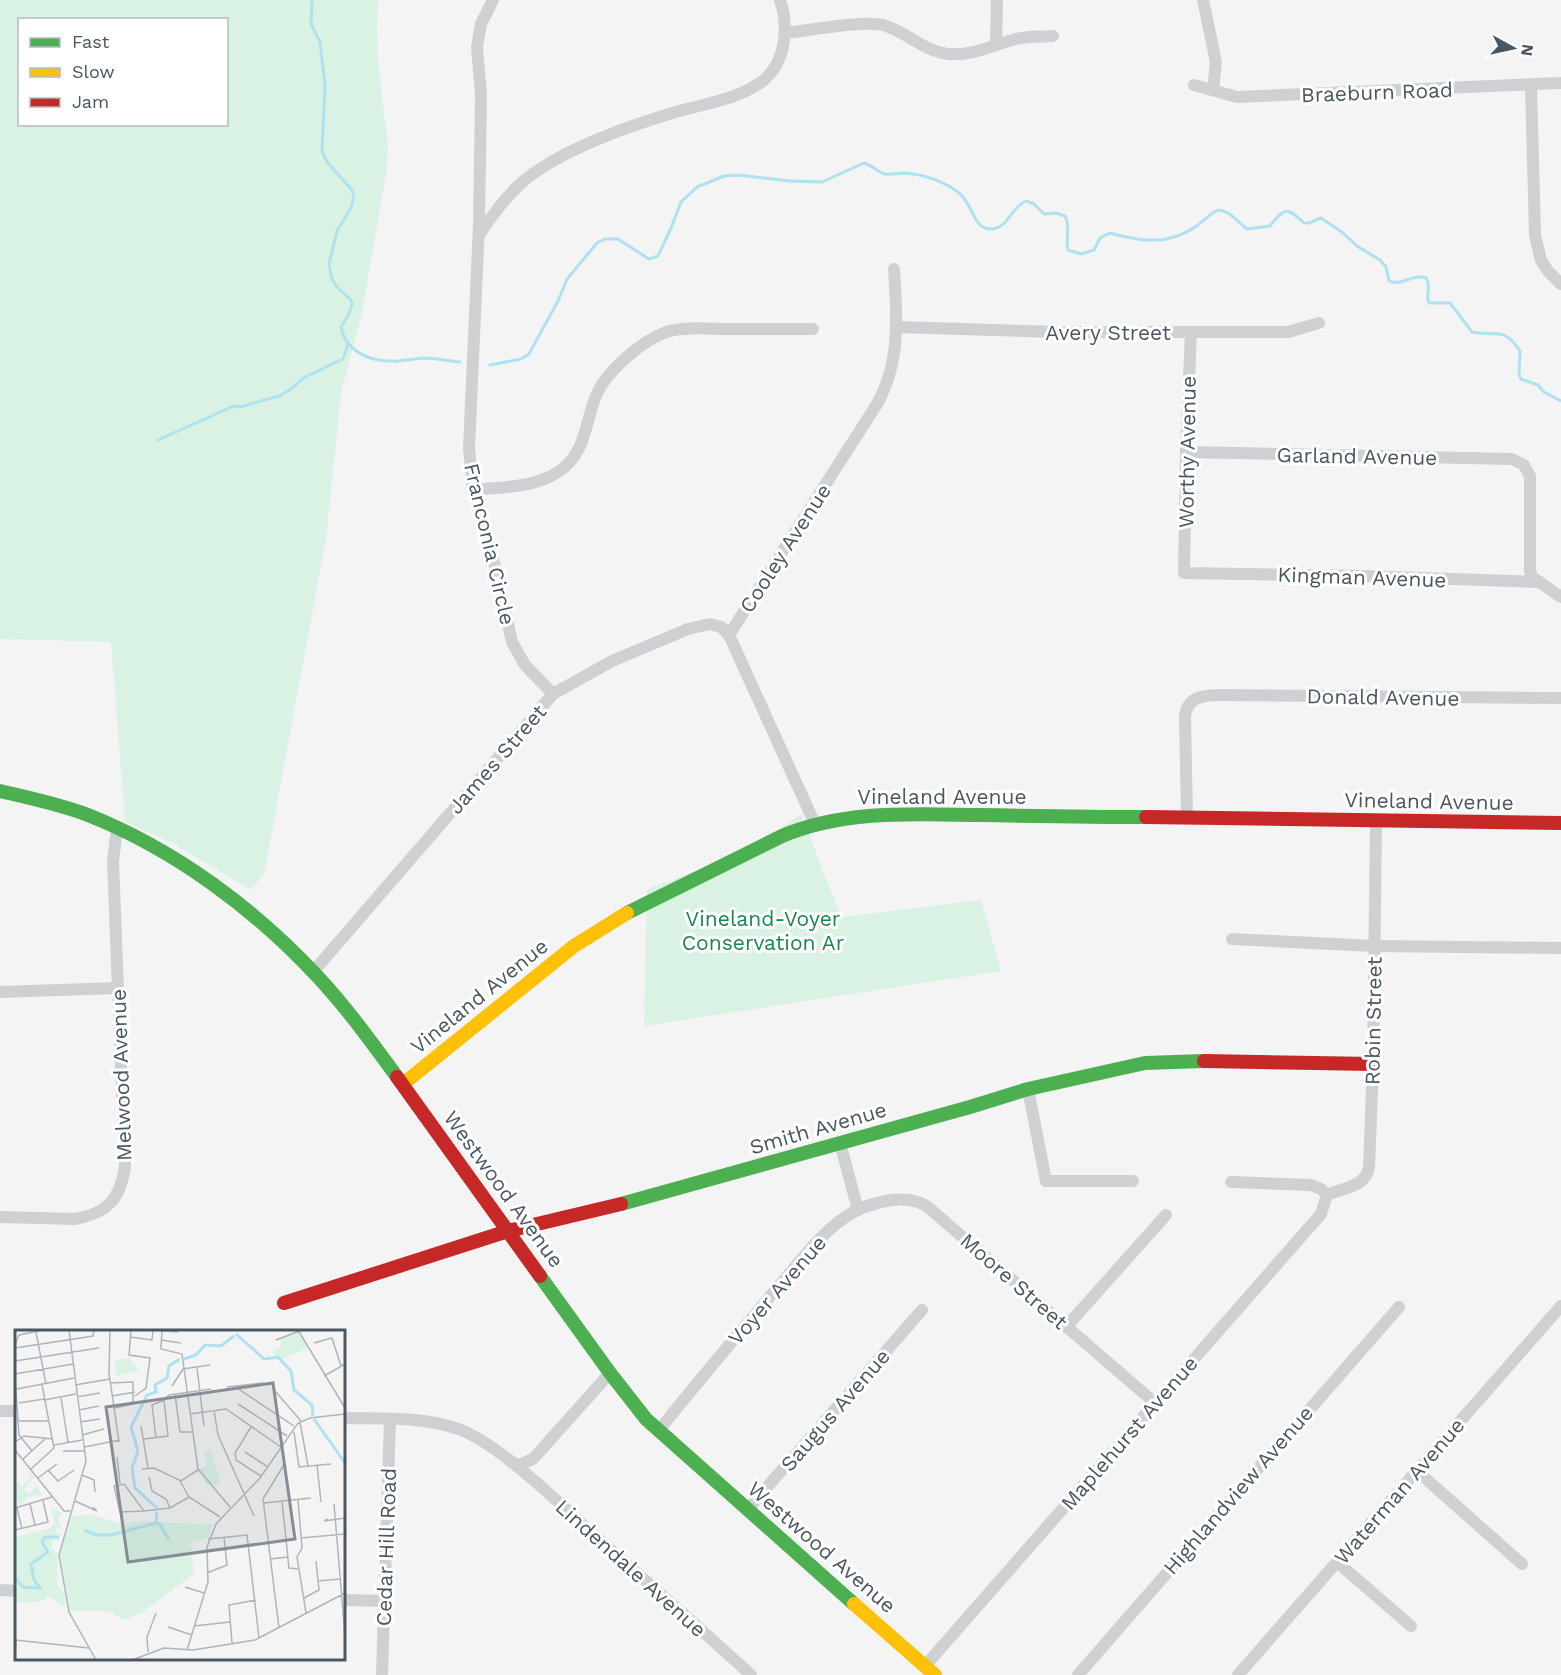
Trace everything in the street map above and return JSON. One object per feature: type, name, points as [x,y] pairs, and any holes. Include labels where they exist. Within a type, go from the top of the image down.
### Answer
[{"type":"street","name":"Franconia Circle","points":[[493,0],[481,24],[477,47],[481,94],[479,236],[469,448],[473,490],[496,570],[512,642],[525,665],[553,694]]},
{"type":"street","points":[[479,236],[502,202],[519,184],[557,159],[581,147],[651,120],[730,98],[749,90],[762,81],[779,58],[785,33],[780,0]]},
{"type":"street","points":[[996,45],[997,0]]},
{"type":"street","points":[[1203,0],[1216,62],[1213,90]]},
{"type":"street","points":[[785,33],[875,24],[888,26],[942,53],[966,54],[1025,37],[1053,36]]},
{"type":"street","name":"Braeburn Road","points":[[1194,85],[1237,97],[1561,83]]},
{"type":"street","points":[[1531,85],[1535,235],[1540,260],[1548,272],[1561,284]]},
{"type":"street","name":"Cooley Avenue","points":[[815,824],[729,635],[880,398],[892,370],[897,327],[894,268]]},
{"type":"street","name":"Avery Street","points":[[897,327],[1056,332],[1288,332],[1319,323]]},
{"type":"street","points":[[473,490],[533,483],[563,468],[582,443],[590,411],[600,388],[625,360],[649,340],[672,331],[694,328],[813,329]]},
{"type":"street","name":"Worthy Avenue","points":[[1184,573],[1191,332]]},
{"type":"street","name":"Garland Avenue","points":[[1186,452],[1512,459],[1526,467],[1532,484],[1530,571],[1532,577],[1540,582]]},
{"type":"street","name":"Kingman Avenue","points":[[1184,573],[1540,582]]},
{"type":"street","points":[[1540,582],[1561,597]]},
{"type":"street","name":"James Street","points":[[313,972],[553,694],[612,661],[688,629],[710,624],[721,627],[729,635]]},
{"type":"street","name":"Donald Avenue","points":[[1187,817],[1186,709],[1196,698],[1205,695],[1561,698]]},
{"type":"street","name":"Westwood Avenue","points":[[0,791],[35,799],[117,828],[177,861],[219,888],[257,918],[313,972],[357,1022],[610,1373],[643,1415],[930,1671]]},
{"type":"street","name":"Vineland Avenue","points":[[403,1084],[574,945],[616,919],[781,837],[815,824],[845,818],[892,814],[1561,824]]},
{"type":"street","name":"Robin Street","points":[[1327,1195],[1357,1184],[1367,1176],[1371,1144],[1376,821]]},
{"type":"street","name":"Melwood Avenue","points":[[0,1217],[75,1219],[87,1217],[98,1213],[117,1195],[123,1182],[125,1167],[113,862],[117,828]]},
{"type":"street","points":[[1232,939],[1374,946],[1561,948]]},
{"type":"street","points":[[0,992],[118,988]]},
{"type":"street","name":"Smith Avenue","points":[[284,1303],[508,1231],[600,1210],[1028,1089],[1136,1065],[1171,1061],[1373,1064]]},
{"type":"street","points":[[1028,1089],[1046,1180],[1133,1181]]},
{"type":"street","points":[[840,1143],[858,1210]]},
{"type":"street","points":[[1231,1182],[1311,1185],[1321,1189],[1327,1195]]},
{"type":"street","name":"Maplehurst Avenue","points":[[930,1671],[1155,1403],[1321,1214],[1327,1195]]},
{"type":"street","name":"Moore Street","points":[[858,1210],[902,1199],[923,1203],[1155,1403]]},
{"type":"street","name":"Voyer Avenue","points":[[659,1430],[816,1243],[838,1223],[858,1210]]},
{"type":"street","points":[[1066,1327],[1166,1215]]},
{"type":"street","name":"Highlandview Avenue","points":[[1078,1675],[1400,1306]]},
{"type":"street","name":"Waterman Avenue","points":[[1238,1675],[1561,1306]]},
{"type":"street","name":"Saugus Avenue","points":[[747,1510],[922,1310]]},
{"type":"street","points":[[510,1462],[519,1465],[533,1459],[610,1373]]},
{"type":"street","points":[[0,1410],[15,1411]]},
{"type":"street","name":"Lindendale Avenue","points":[[345,1418],[432,1422],[462,1430],[510,1462],[751,1675]]},
{"type":"street","name":"Cedar Hill Road","points":[[382,1675],[390,1419]]},
{"type":"street","points":[[1417,1471],[1522,1564]]},
{"type":"street","points":[[1337,1562],[1412,1626]]},
{"type":"street","points":[[0,1590],[15,1591]]},
{"type":"street","points":[[345,1600],[385,1601]]},
{"type":"green space","points":[[0,0],[378,0],[378,62],[388,146],[386,174],[362,313],[341,393],[326,539],[264,874],[251,890],[172,843],[125,822],[111,642],[0,639]]},
{"type":"green space","name":"Vineland-Voyer Conservation Ar","points":[[801,814],[841,917],[981,900],[1001,971],[644,1026],[647,889],[739,856]]},
{"type":"waterway","points":[[312,0],[311,24],[320,42],[325,85],[322,151],[327,162],[352,190],[354,196],[351,208],[337,231],[329,264],[332,279],[352,304],[341,327],[343,335],[352,348],[374,359],[402,361],[427,358],[460,362]]},
{"type":"waterway","points":[[490,365],[521,359],[529,354],[558,301],[567,279],[597,243],[605,239],[618,239],[649,259],[658,256],[681,202],[697,187],[724,176],[738,175],[822,182],[864,163],[885,174],[918,175],[947,185],[964,198],[977,221],[985,228],[997,228],[1002,225],[1016,208],[1026,201],[1034,204],[1044,214],[1056,213],[1065,216],[1068,224],[1068,250],[1081,254],[1094,250],[1100,238],[1110,233],[1143,240],[1174,237],[1195,227],[1218,210],[1230,214],[1247,229],[1270,226],[1279,215],[1286,211],[1294,214],[1304,223],[1321,218],[1357,246],[1380,260],[1386,267],[1389,281],[1398,282],[1416,277],[1426,278],[1429,303],[1450,303],[1472,332],[1498,334],[1509,338],[1520,351],[1519,375],[1521,379],[1538,385],[1544,392],[1561,401]]},
{"type":"waterway","points":[[158,440],[234,406],[240,407],[279,396],[305,377],[343,359],[348,344]]},
{"type":"traffic: fast","points":[[0,791],[88,815],[151,845],[212,883],[268,928],[318,977],[349,1013],[397,1077]]},
{"type":"traffic: fast","points":[[627,913],[782,836],[829,822],[902,814],[1146,817]]},
{"type":"traffic: fast","points":[[621,1204],[1028,1089],[1145,1063],[1204,1061]]},
{"type":"traffic: fast","points":[[540,1276],[646,1419],[854,1604]]},
{"type":"traffic: slow","points":[[403,1084],[574,946],[627,913]]},
{"type":"traffic: slow","points":[[854,1604],[935,1675]]},
{"type":"traffic: jam","points":[[1146,817],[1561,823]]},
{"type":"traffic: jam","points":[[1204,1061],[1373,1064]]},
{"type":"traffic: jam","points":[[397,1077],[540,1276]]},
{"type":"traffic: jam","points":[[284,1303],[508,1231],[621,1204]]}]
